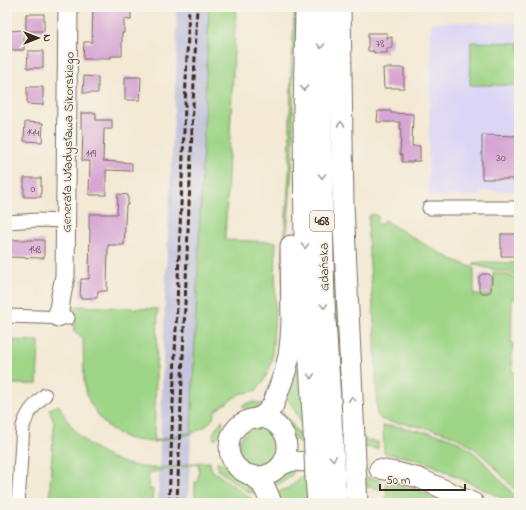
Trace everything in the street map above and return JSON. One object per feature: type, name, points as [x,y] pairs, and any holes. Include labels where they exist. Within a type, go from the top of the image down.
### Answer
[{"type":"main road","name":"Generała Władysława Sikorskiego","points":[[63,318],[68,296],[65,276],[68,7]]},
{"type":"main road","points":[[306,7],[304,113],[306,297],[319,456],[318,503]]},
{"type":"main road","name":"Gdańska","points":[[320,7],[324,302],[319,456],[336,503]]},
{"type":"main road","name":"Gdańska","points":[[340,7],[343,205],[356,494]]},
{"type":"main road","points":[[272,503],[262,482],[245,473],[234,464],[231,458],[229,444],[232,434],[238,426],[245,421],[259,418],[266,414],[273,405],[289,356],[292,331],[291,241],[296,139],[304,113]]},
{"type":"main road","points":[[252,476],[268,475],[274,472],[280,466],[287,453],[286,439],[283,432],[273,422],[259,418]]},
{"type":"main road","points":[[286,439],[292,445],[319,456]]},
{"type":"main road","points":[[280,466],[292,461],[319,456]]},
{"type":"main road","points":[[379,469],[419,478],[474,503]]},
{"type":"street","points":[[429,208],[519,208]]},
{"type":"street","points":[[7,222],[38,220],[66,222]]},
{"type":"street","name":"Generała Władysława Sikorskiego","points":[[7,316],[63,318]]},
{"type":"street","points":[[18,503],[23,426],[26,417],[45,395]]},
{"type":"shaded area","points":[[176,7],[209,7],[188,503],[158,503],[166,272],[177,54]]},
{"type":"shaded area","points":[[431,22],[519,23],[519,191],[478,191],[481,196],[428,196]]},
{"type":"green space","points":[[209,7],[236,7],[225,240],[276,242],[275,310],[272,359],[269,370],[257,390],[241,393],[215,411],[213,419],[206,426],[191,434],[154,442],[141,441],[127,438],[115,432],[104,423],[89,401],[84,380],[83,340],[81,336],[74,331],[74,306],[158,309],[154,441],[191,432]]},
{"type":"green space","points":[[295,7],[300,7],[293,65],[293,154],[287,234],[287,337],[272,393],[266,392],[273,380],[282,351],[283,253],[289,177],[291,67]]},
{"type":"green space","points":[[327,7],[347,437],[378,442],[378,449],[321,439],[304,427],[291,404],[286,399]]},
{"type":"green space","points":[[471,42],[519,43],[519,85],[470,85]]},
{"type":"green space","points":[[373,214],[379,217],[376,222],[381,225],[384,220],[439,252],[474,268],[474,295],[489,295],[492,291],[493,272],[519,278],[519,297],[512,298],[511,343],[513,343],[512,372],[519,372],[519,494],[483,456],[467,443],[447,433],[408,424],[390,422],[383,420],[377,415],[375,337],[368,236],[369,216]]},
{"type":"green space","points":[[474,263],[519,263],[519,275],[474,265]]},
{"type":"green space","points":[[7,340],[39,341],[37,384],[7,384]]},
{"type":"green space","points":[[255,402],[266,405],[254,411],[245,409],[242,406],[248,403]]},
{"type":"green space","points":[[59,405],[66,419],[87,442],[99,452],[113,459],[143,467],[159,468],[210,462],[213,471],[257,503],[195,503],[195,482],[198,482],[199,465],[196,464],[149,473],[148,489],[153,489],[152,503],[51,503],[50,483],[54,423],[49,409]]},
{"type":"green space","points":[[281,410],[302,440],[302,444],[294,438],[282,423],[274,417]]},
{"type":"green space","points":[[222,420],[222,431],[214,440],[213,433]]},
{"type":"green space","points":[[383,426],[395,426],[441,435],[464,445],[477,455],[519,500],[519,503],[512,503],[430,464],[411,458],[384,453]]},
{"type":"green space","points":[[258,428],[271,434],[277,447],[271,460],[258,466],[245,460],[239,447],[245,434]]},
{"type":"green space","points":[[217,462],[227,465],[237,474],[252,483],[260,491],[252,493],[248,492],[219,471]]},
{"type":"green space","points":[[298,465],[287,479],[271,487],[268,480],[286,469]]},
{"type":"green space","points":[[311,473],[358,476],[380,480],[380,489],[349,484],[350,503],[277,503],[273,494],[288,488],[303,476]]},
{"type":"green space","points":[[386,482],[416,490],[444,503],[387,503]]},
{"type":"building","points":[[93,7],[131,7],[131,20],[124,19],[124,33],[122,33],[122,56],[111,56],[111,58],[99,59],[83,59],[84,42],[92,42]]},
{"type":"building","points":[[26,14],[44,14],[44,31],[26,31]]},
{"type":"building","points":[[24,30],[24,50],[7,50],[7,31]]},
{"type":"building","points":[[368,33],[387,33],[387,38],[392,37],[392,48],[387,48],[387,53],[374,53],[374,51],[368,51]]},
{"type":"building","points":[[28,51],[43,51],[43,68],[27,68]]},
{"type":"building","points":[[383,68],[404,68],[404,88],[384,88]]},
{"type":"building","points":[[84,76],[98,77],[98,93],[83,93]]},
{"type":"building","points":[[125,77],[141,77],[140,100],[125,100]]},
{"type":"building","points":[[27,87],[43,87],[43,105],[27,104]]},
{"type":"building","points":[[378,111],[413,114],[412,146],[420,146],[420,161],[402,162],[402,155],[400,155],[400,122],[377,122]]},
{"type":"building","points":[[81,113],[96,113],[96,120],[112,120],[112,129],[104,129],[103,161],[132,163],[132,171],[106,170],[106,195],[89,195],[90,161],[82,161],[83,128],[81,128]]},
{"type":"building","points":[[25,122],[43,123],[42,142],[24,141]]},
{"type":"building","points":[[482,135],[519,136],[519,179],[482,179]]},
{"type":"building","points":[[24,178],[41,178],[41,197],[24,197]]},
{"type":"building","points":[[118,194],[128,195],[124,245],[108,245],[107,291],[98,291],[97,298],[80,298],[81,279],[89,279],[89,214],[117,214]]},
{"type":"building","points":[[501,234],[518,234],[519,256],[501,256]]},
{"type":"building","points":[[7,240],[44,240],[44,258],[7,257]]},
{"type":"building","points":[[482,274],[489,274],[492,278],[491,291],[488,293],[482,293],[479,290],[479,277]]},
{"type":"railway","points":[[169,503],[189,7]]},
{"type":"railway","points":[[177,503],[197,7]]}]
